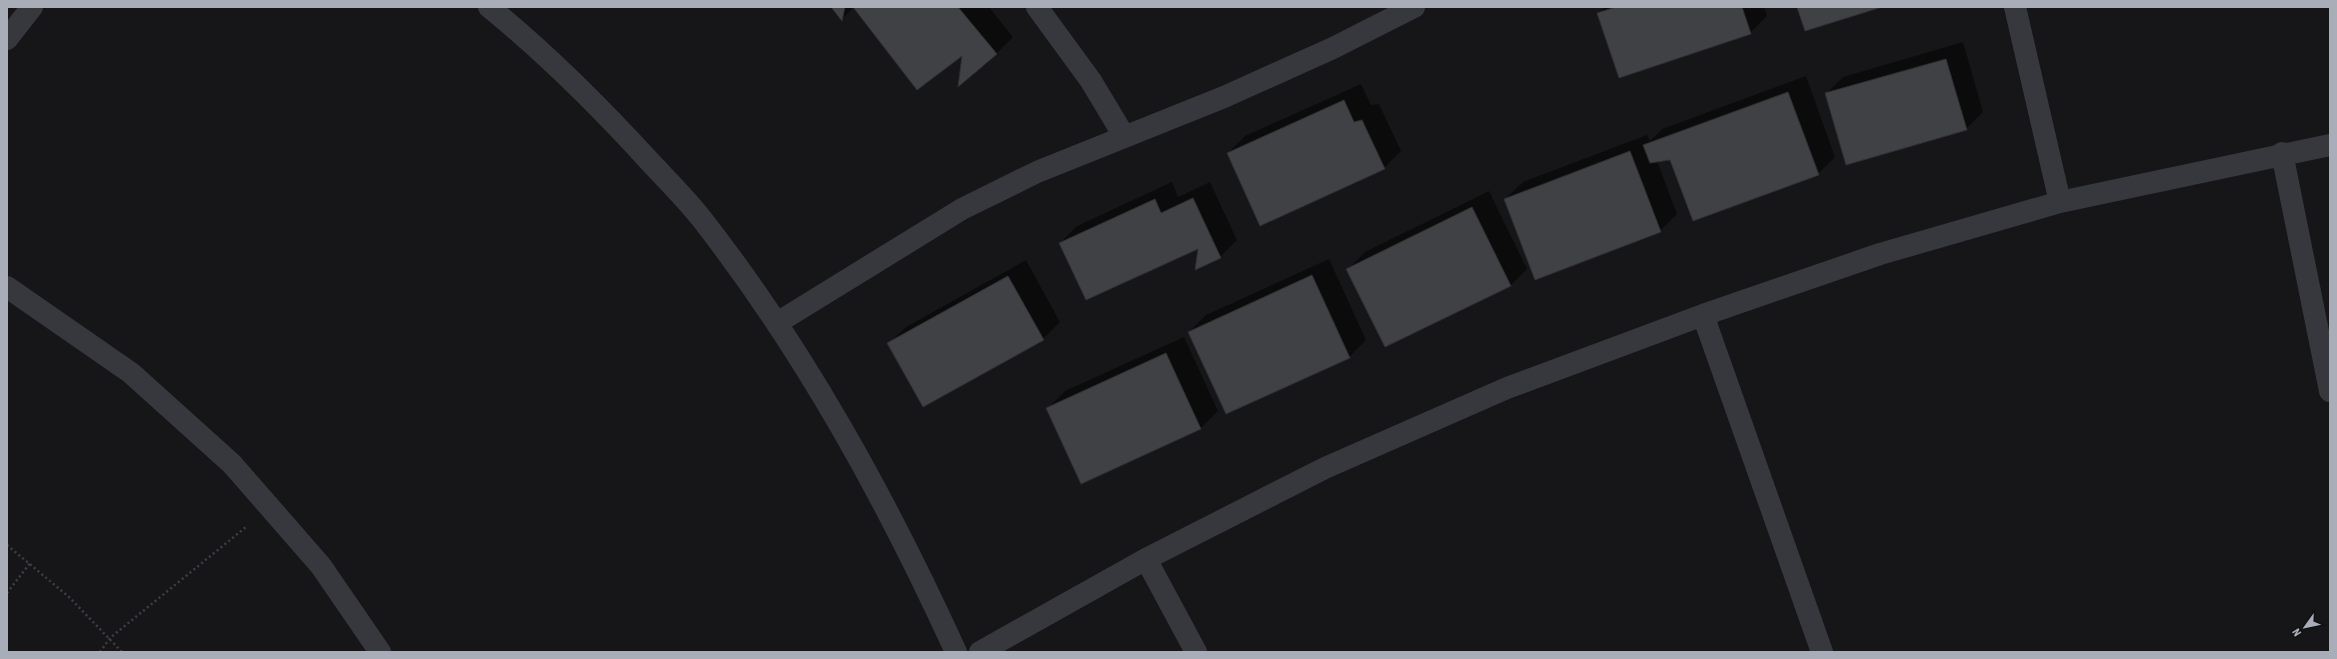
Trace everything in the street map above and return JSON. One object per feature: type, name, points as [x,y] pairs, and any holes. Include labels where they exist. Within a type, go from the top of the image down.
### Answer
[{"type":"street","points":[[7,39],[32,7]]},
{"type":"street","points":[[489,7],[516,29],[612,119],[700,216],[778,323],[819,388],[894,523],[956,652]]},
{"type":"street","points":[[1037,7],[1091,81],[1124,136]]},
{"type":"street","points":[[778,323],[962,209],[1037,172],[1224,97],[1333,48],[1414,7]]},
{"type":"street","points":[[2015,7],[2060,202]]},
{"type":"street","points":[[980,652],[1146,559],[1325,468],[1507,388],[1703,315],[1880,254],[2060,202],[2282,153],[2330,145]]},
{"type":"street","points":[[2282,153],[2330,391]]},
{"type":"street","points":[[7,287],[131,373],[232,464],[321,566],[380,652]]},
{"type":"street","points":[[1703,315],[1822,652]]},
{"type":"street","points":[[1146,559],[1196,652]]},
{"type":"path","points":[[100,652],[110,638],[270,508]]},
{"type":"path","points":[[7,546],[30,563],[70,598],[122,652]]},
{"type":"path","points":[[7,594],[30,563]]},
{"type":"building","points":[[831,7],[845,7],[842,21]]},
{"type":"building","points":[[853,7],[958,7],[997,54],[958,87],[962,56],[917,90]]},
{"type":"building","points":[[1616,7],[1742,7],[1751,34],[1619,78],[1597,13]]},
{"type":"building","points":[[1797,7],[1882,7],[1805,31]]},
{"type":"building","points":[[1946,59],[1967,130],[1846,165],[1825,93]]},
{"type":"building","points":[[1788,92],[1819,175],[1693,221],[1670,160],[1650,163],[1643,145]]},
{"type":"building","points":[[1344,100],[1354,122],[1362,120],[1385,169],[1260,226],[1227,153]]},
{"type":"building","points":[[1630,151],[1661,232],[1535,280],[1504,199]]},
{"type":"building","points":[[1193,198],[1221,258],[1195,270],[1198,249],[1086,300],[1059,243],[1155,199],[1161,213]]},
{"type":"building","points":[[1472,207],[1511,286],[1385,347],[1346,269]]},
{"type":"building","points":[[1312,275],[1350,358],[1226,414],[1188,332]]},
{"type":"building","points":[[1008,276],[1044,340],[923,407],[887,343]]},
{"type":"building","points":[[1166,353],[1201,429],[1081,484],[1046,408]]}]
